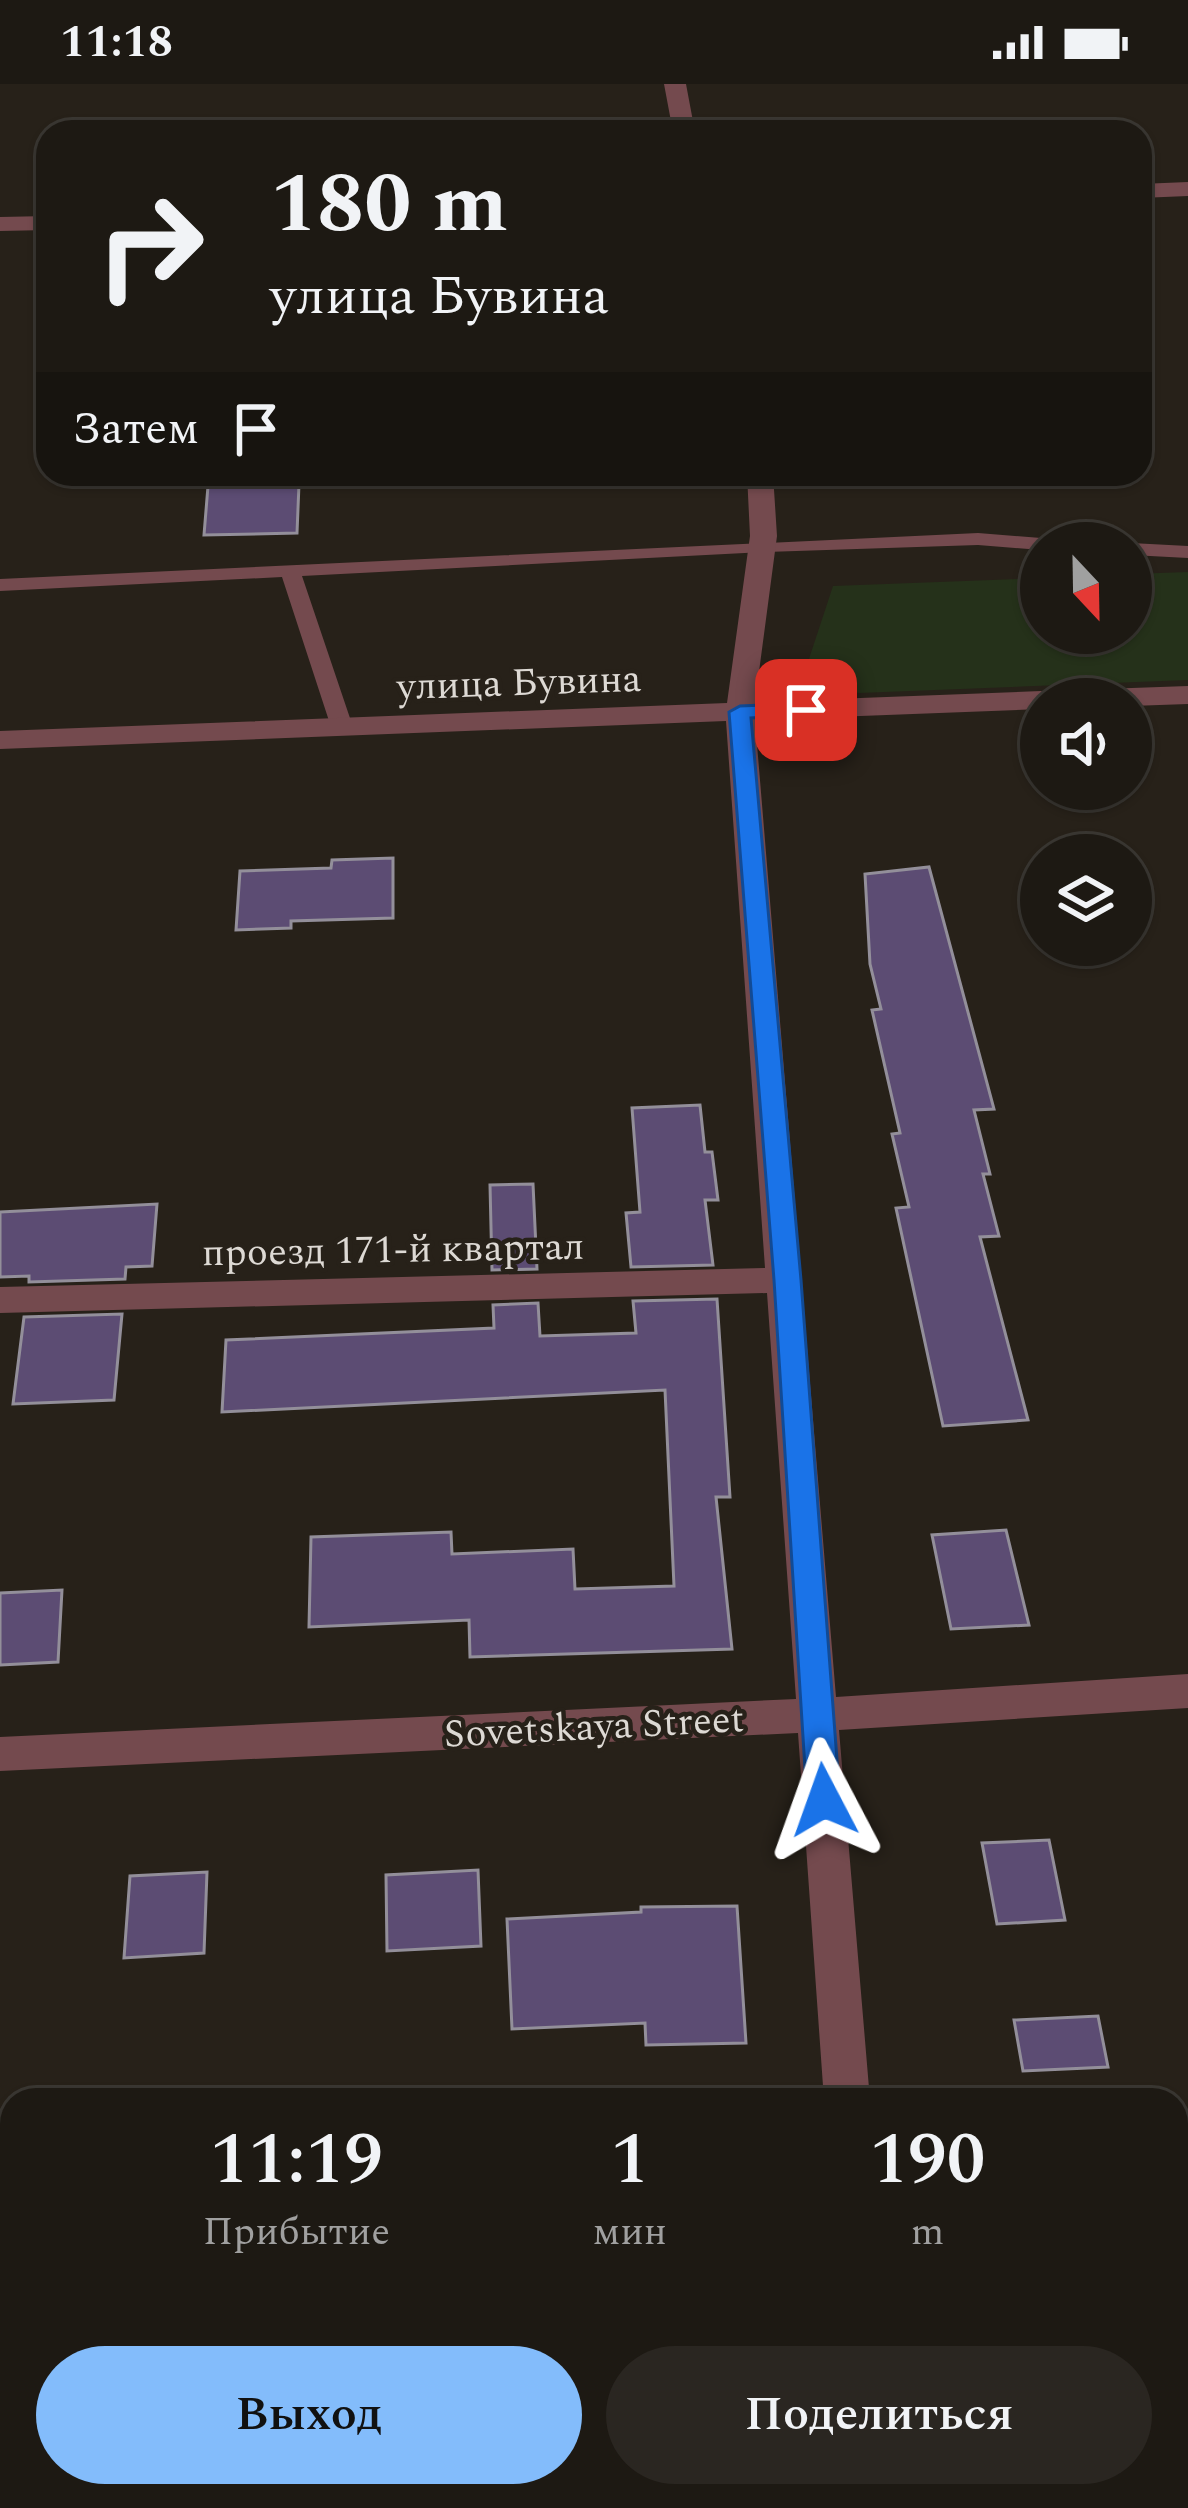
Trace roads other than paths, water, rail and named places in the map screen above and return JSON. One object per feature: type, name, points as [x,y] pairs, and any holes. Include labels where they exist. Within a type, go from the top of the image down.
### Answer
[{"type":"street","points":[[675,84],[682,120]]},
{"type":"street","points":[[1152,190],[1188,189]]},
{"type":"street","points":[[0,224],[36,223]]},
{"type":"street","points":[[763,486],[766,546],[753,595],[740,712],[847,2088]]},
{"type":"street","points":[[1152,696],[1188,695]]},
{"type":"street","name":"улица Бувина","points":[[0,740],[1020,701]]},
{"type":"street","name":"проезд 171-й квартал","points":[[0,1300],[787,1280]]},
{"type":"street","name":"Sovetskaya Street","points":[[0,1754],[817,1715],[1188,1691]]},
{"type":"lane","points":[[0,585],[766,546],[977,539],[1020,542]]},
{"type":"lane","points":[[1152,550],[1188,552]]},
{"type":"lane","points":[[291,573],[342,727]]}]
